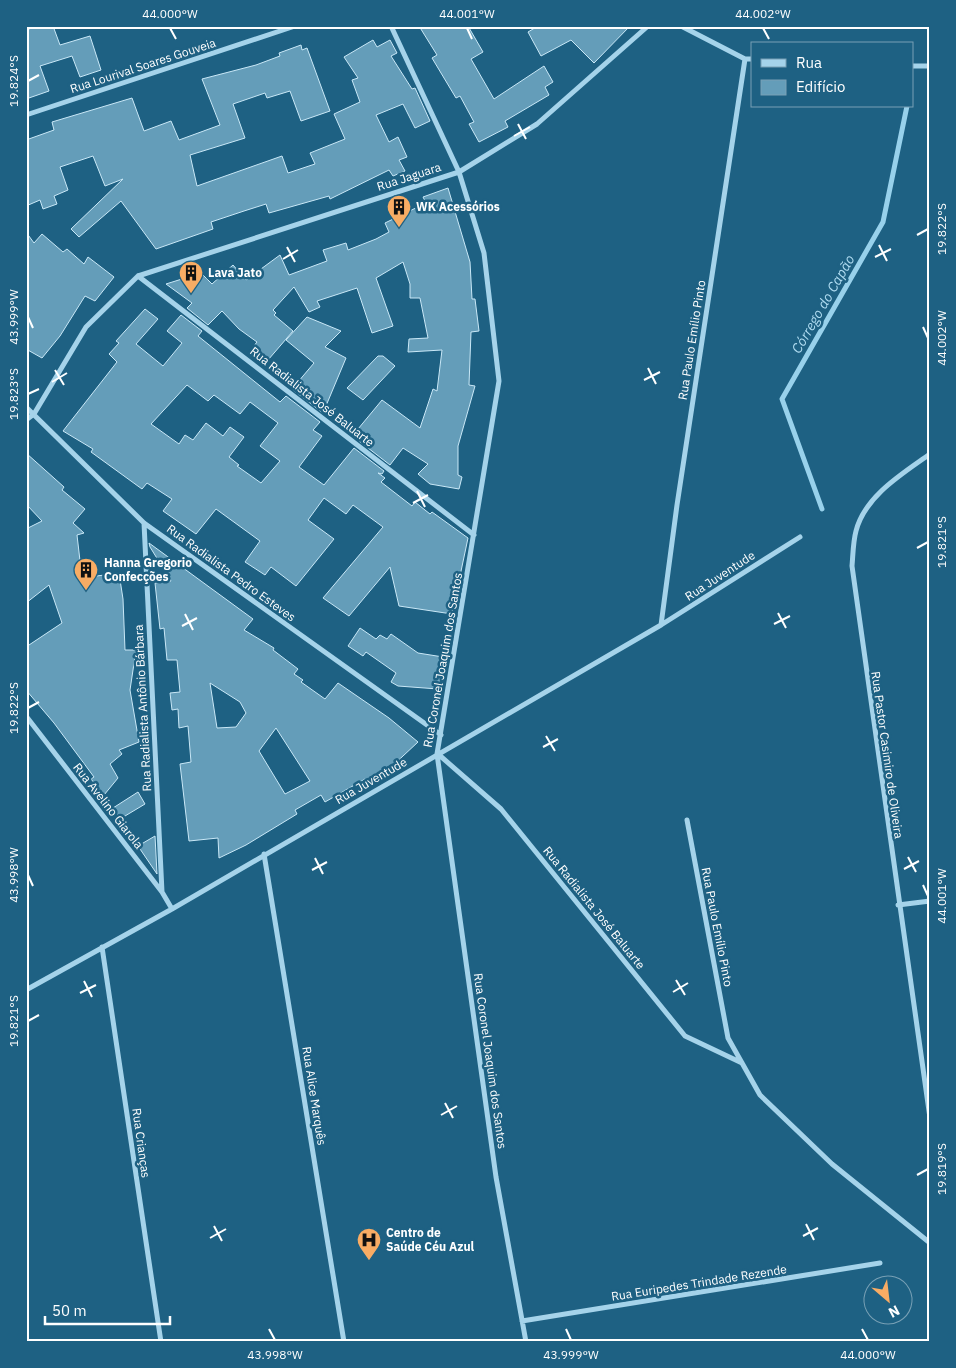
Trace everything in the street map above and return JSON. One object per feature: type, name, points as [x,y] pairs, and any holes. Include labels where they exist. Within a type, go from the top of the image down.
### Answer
[{"type":"street","name":"Rua Lourival Soares Gouveia","points":[[26,115],[295,26]]},
{"type":"street","name":"Rua Coronel Joaquim dos Santos","points":[[391,26],[458,172],[484,253],[499,382],[437,754],[496,1177],[526,1342]]},
{"type":"street","name":"Rua Jaguara","points":[[138,276],[458,172],[537,124],[648,26]]},
{"type":"street","points":[[682,26],[744,59],[751,59]]},
{"type":"street","name":"Rua Paulo Emílio Pinto","points":[[662,625],[677,505],[744,59]]},
{"type":"street","points":[[914,66],[930,66]]},
{"type":"street","points":[[26,420],[34,414],[86,327],[138,276]]},
{"type":"street","name":"Rua Radialista José Baluarte","points":[[138,276],[474,535]]},
{"type":"street","name":"Rua Radialista Pedro Esteves","points":[[26,407],[144,523],[441,736]]},
{"type":"street","name":"Rua Pastor Casimiro de Oliveira","points":[[930,454],[878,494],[864,513],[856,531],[852,566],[898,905],[930,1118]]},
{"type":"street","name":"Rua Radialista Antônio Bárbara","points":[[144,523],[162,892]]},
{"type":"street","name":"Rua Juventude","points":[[26,990],[102,946],[172,909],[662,625],[800,537]]},
{"type":"street","name":"Rua Avelino Giarola","points":[[26,716],[162,892],[172,909]]},
{"type":"street","name":"Rua Radialista José Baluarte","points":[[437,754],[501,810],[685,1036],[742,1064]]},
{"type":"street","name":"Rua Paulo Emílio Pinto","points":[[687,820],[728,1038],[742,1064]]},
{"type":"street","name":"Rua Alice Marquês","points":[[264,854],[344,1342]]},
{"type":"street","points":[[898,905],[930,901]]},
{"type":"street","name":"Rua Crianças","points":[[102,946],[161,1342]]},
{"type":"street","points":[[742,1064],[760,1095],[832,1164],[930,1243]]},
{"type":"street","name":"Rua Euripedes Trindade Rezende","points":[[522,1321],[880,1263]]},
{"type":"building","points":[[38,26],[53,26],[60,45],[90,36],[101,70],[80,77],[72,56],[40,66],[49,91],[26,99],[26,30]]},
{"type":"building","points":[[419,26],[468,26],[483,52],[471,59],[494,99],[544,66],[553,82],[545,87],[549,95],[505,121],[508,127],[479,142],[469,124],[474,122],[460,96],[456,98],[432,58],[437,55]]},
{"type":"building","points":[[538,26],[630,26],[594,63],[571,40],[541,56],[528,32]]},
{"type":"building","points":[[373,40],[377,47],[390,40],[397,53],[391,56],[412,89],[415,88],[430,121],[415,128],[403,104],[376,115],[389,142],[398,137],[407,157],[399,160],[405,171],[393,176],[389,170],[330,199],[329,196],[269,213],[266,204],[211,222],[213,229],[156,249],[121,201],[79,237],[71,229],[123,179],[105,186],[93,156],[60,167],[68,190],[54,196],[57,204],[43,209],[40,200],[26,206],[26,140],[54,130],[52,122],[132,98],[144,131],[171,121],[179,140],[220,125],[202,79],[256,65],[280,56],[279,53],[301,45],[302,50],[307,48],[330,111],[301,121],[290,91],[267,98],[265,93],[233,104],[245,138],[190,155],[197,186],[282,156],[288,173],[315,164],[310,153],[345,139],[334,114],[360,102],[352,80],[358,78],[344,57]]},
{"type":"building","points":[[448,188],[470,262],[472,299],[475,299],[479,331],[471,332],[469,385],[475,386],[458,446],[458,475],[462,477],[459,489],[430,484],[418,474],[428,464],[403,448],[390,465],[359,441],[365,433],[358,429],[382,400],[420,428],[433,389],[437,391],[442,350],[408,352],[409,339],[428,338],[420,298],[410,298],[410,284],[403,262],[376,278],[393,326],[372,333],[357,288],[317,301],[320,307],[309,312],[294,287],[273,310],[276,313],[274,315],[293,331],[268,360],[253,347],[257,342],[239,329],[222,311],[208,325],[187,308],[192,303],[166,284],[201,273],[212,284],[233,265],[246,280],[280,255],[289,275],[327,261],[323,250],[346,243],[348,250],[389,232],[385,223],[426,203],[423,197]]},
{"type":"building","points":[[26,232],[34,243],[42,234],[63,252],[67,249],[84,264],[88,257],[114,277],[95,301],[85,296],[60,336],[42,358],[26,349]]},
{"type":"building","points":[[145,309],[158,319],[136,344],[163,366],[182,343],[167,331],[181,315],[202,331],[198,336],[280,402],[286,396],[320,422],[313,430],[322,436],[299,467],[324,485],[354,448],[384,471],[382,474],[378,473],[385,478],[381,482],[412,506],[415,502],[468,538],[452,614],[399,606],[390,567],[349,616],[323,598],[383,527],[353,505],[346,514],[324,498],[308,520],[334,539],[296,586],[271,567],[265,575],[245,562],[260,541],[216,509],[196,534],[163,511],[172,499],[147,483],[142,489],[91,452],[93,449],[63,431],[117,362],[109,354],[119,343],[116,341]],"holes":[[[187,385],[208,401],[214,395],[240,414],[250,402],[278,423],[260,446],[280,461],[261,483],[237,466],[239,465],[229,457],[244,437],[230,427],[223,436],[206,423],[193,440],[185,435],[179,444],[151,424]]]},
{"type":"building","points":[[307,317],[341,331],[325,347],[346,358],[323,413],[292,389],[314,363],[286,340]]},
{"type":"building","points":[[378,356],[383,356],[395,366],[363,400],[347,388]]},
{"type":"building","points":[[26,453],[64,487],[62,490],[85,509],[73,523],[84,533],[77,535],[82,578],[119,573],[123,599],[125,650],[136,650],[130,690],[139,742],[119,750],[122,754],[110,764],[118,778],[104,795],[91,779],[94,777],[54,723],[26,690],[26,647],[62,623],[49,585],[26,603],[26,529],[42,521],[26,504]]},
{"type":"building","points":[[149,543],[253,619],[244,630],[274,648],[273,650],[298,669],[294,674],[303,680],[301,682],[325,699],[338,683],[389,718],[418,742],[388,770],[368,782],[365,779],[325,802],[321,795],[295,810],[297,814],[246,845],[219,858],[218,838],[189,841],[180,764],[191,762],[188,726],[179,728],[178,709],[172,710],[170,693],[180,692],[177,660],[167,660],[164,628],[160,629],[155,583],[171,581]],"holes":[[[210,683],[240,702],[246,713],[236,727],[217,728]],[[276,728],[310,781],[285,794],[259,751]]]},
{"type":"building","points":[[360,628],[376,639],[380,635],[387,639],[391,634],[418,653],[443,657],[438,689],[398,686],[391,682],[396,673],[366,652],[363,656],[348,646]]},
{"type":"building","points":[[138,792],[145,804],[120,819],[113,808]]},
{"type":"building","points":[[155,836],[157,874],[138,846]]},
{"type":"waterway","name":"Córrego do Capão","points":[[822,509],[782,399],[883,222],[907,108]]},
{"type":"place","name":"WK Acessórios","points":[[399,228]]},
{"type":"place","name":"Lava Jato","points":[[191,294]]},
{"type":"place","name":"Hanna Gregorio Confecções","points":[[86,591]]},
{"type":"place","name":"Centro de Saúde Céu Azul","points":[[369,1261]]}]
